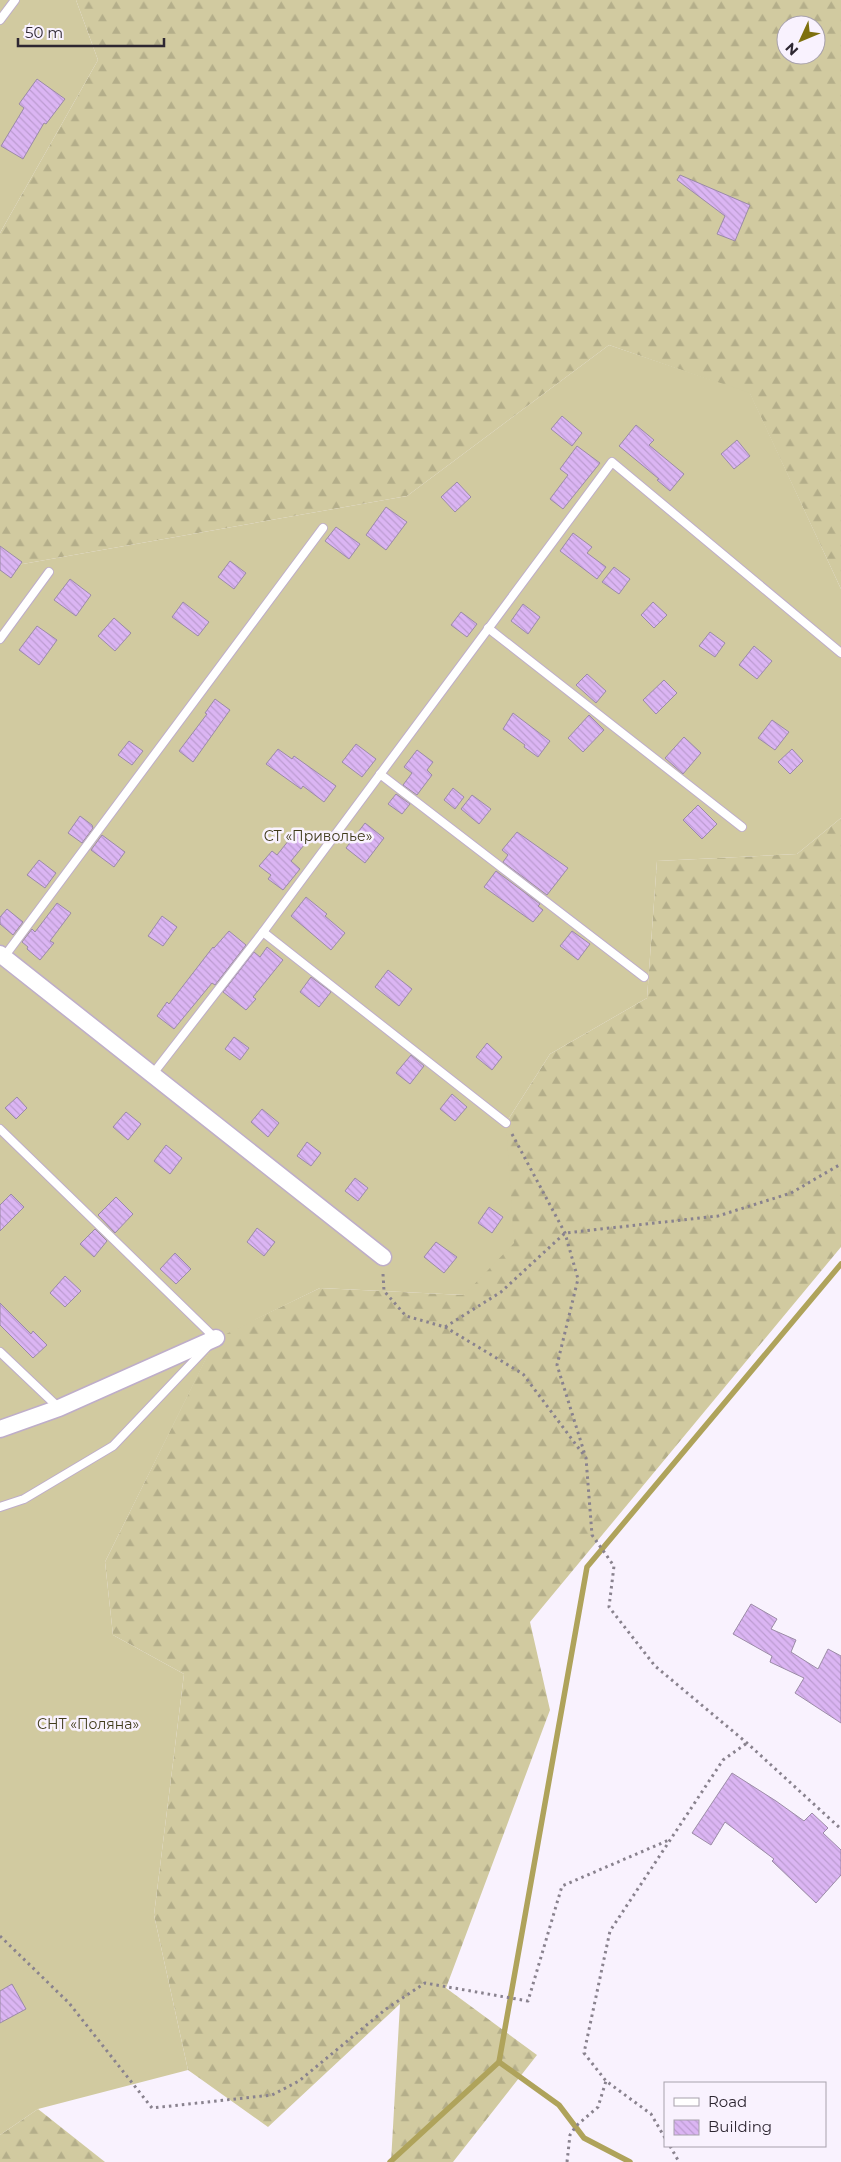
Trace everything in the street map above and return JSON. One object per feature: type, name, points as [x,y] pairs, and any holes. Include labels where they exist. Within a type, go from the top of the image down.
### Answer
[{"type":"street","points":[[2,955],[383,1257]]},
{"type":"street","points":[[0,1429],[59,1408],[216,1338]]},
{"type":"lane","points":[[0,20],[15,0]]},
{"type":"lane","points":[[152,1075],[263,932],[612,462],[841,653]]},
{"type":"lane","points":[[2,955],[323,528]]},
{"type":"lane","points":[[0,639],[49,572]]},
{"type":"lane","points":[[488,628],[742,827]]},
{"type":"lane","points":[[380,774],[644,977]]},
{"type":"lane","points":[[263,932],[506,1123]]},
{"type":"lane","points":[[0,1128],[216,1338],[113,1446],[24,1499],[0,1507]]},
{"type":"lane","points":[[0,1352],[59,1408]]},
{"type":"path","points":[[506,1123],[566,1233],[578,1279],[557,1365],[586,1458],[592,1535],[614,1566],[609,1607],[655,1666],[747,1742],[841,1829]]},
{"type":"path","points":[[445,1327],[501,1292],[566,1233],[718,1216],[791,1193],[841,1164]]},
{"type":"path","points":[[383,1257],[384,1291],[406,1316],[445,1327],[523,1374],[586,1458]]},
{"type":"path","points":[[664,2136],[651,2114],[606,2082],[584,2053],[610,1931],[724,1760],[747,1742]]},
{"type":"path","points":[[0,1936],[69,2004],[152,2108],[272,2095],[299,2081],[386,2009],[425,1983],[528,2001],[562,1886],[669,1840]]},
{"type":"path","points":[[568,2162],[570,2134],[576,2126],[598,2107],[606,2082]]},
{"type":"path","points":[[671,2147],[679,2162]]},
{"type":"green space","points":[[0,0],[76,0],[98,60],[0,233]]},
{"type":"green space","points":[[76,0],[841,0],[841,589],[750,394],[609,345],[407,496],[0,568],[0,233],[98,60]]},
{"type":"green space","name":"СТ «Приволье»","points":[[609,345],[750,393],[841,589],[841,818],[797,854],[657,861],[647,998],[550,1054],[506,1123],[514,1243],[464,1295],[320,1288],[216,1339],[105,1562],[113,1635],[184,1674],[154,1915],[188,2070],[38,2109],[0,2135],[0,568],[407,496]]},
{"type":"green space","points":[[841,818],[841,1247],[530,1622],[550,1710],[446,1988],[537,2055],[453,2162],[391,2162],[400,2004],[268,2127],[188,2070],[154,1915],[184,1674],[113,1635],[105,1562],[216,1338],[320,1288],[464,1295],[506,1123],[550,1054],[647,998],[657,861],[797,854]]},
{"type":"green space","points":[[38,2109],[105,2162],[0,2162],[0,2135]]},
{"type":"building","points":[[37,79],[65,99],[46,124],[44,123],[23,159],[1,146],[24,108],[19,104]]},
{"type":"building","points":[[680,175],[750,205],[735,241],[717,234],[725,216],[677,180]]},
{"type":"building","points":[[562,416],[582,433],[572,446],[551,429]]},
{"type":"building","points":[[636,425],[654,440],[649,445],[684,474],[670,491],[657,480],[659,479],[619,446]]},
{"type":"building","points":[[737,440],[750,456],[734,469],[721,454]]},
{"type":"building","points":[[577,446],[600,463],[563,509],[550,499],[568,475],[560,469]]},
{"type":"building","points":[[457,482],[471,497],[455,512],[441,497]]},
{"type":"building","points":[[386,507],[407,522],[386,550],[366,535]]},
{"type":"building","points":[[336,527],[360,544],[349,559],[325,541]]},
{"type":"building","points":[[573,533],[592,547],[587,553],[606,567],[597,579],[560,551]]},
{"type":"building","points":[[0,546],[22,562],[11,578],[0,570]]},
{"type":"building","points":[[230,561],[246,573],[234,589],[218,577]]},
{"type":"building","points":[[614,567],[630,579],[619,594],[602,582]]},
{"type":"building","points":[[70,579],[91,595],[76,616],[54,600]]},
{"type":"building","points":[[183,602],[209,622],[198,636],[172,617]]},
{"type":"building","points":[[653,602],[667,615],[654,628],[641,615]]},
{"type":"building","points":[[523,604],[540,617],[528,634],[511,621]]},
{"type":"building","points":[[461,612],[477,624],[467,637],[451,625]]},
{"type":"building","points":[[114,618],[131,633],[115,651],[98,636]]},
{"type":"building","points":[[37,626],[57,640],[39,665],[19,650]]},
{"type":"building","points":[[710,632],[725,643],[715,657],[699,646]]},
{"type":"building","points":[[754,646],[772,661],[757,679],[739,665]]},
{"type":"building","points":[[587,674],[606,691],[596,703],[576,685]]},
{"type":"building","points":[[664,680],[677,693],[656,714],[643,700]]},
{"type":"building","points":[[215,699],[230,710],[193,762],[179,751],[207,714],[205,713]]},
{"type":"building","points":[[513,713],[550,741],[538,757],[503,729]]},
{"type":"building","points":[[589,715],[604,730],[583,752],[568,738]]},
{"type":"building","points":[[772,720],[789,732],[775,750],[758,738]]},
{"type":"building","points":[[684,737],[701,753],[683,774],[665,758]]},
{"type":"building","points":[[129,741],[143,751],[132,765],[118,755]]},
{"type":"building","points":[[356,744],[376,759],[362,777],[342,762]]},
{"type":"building","points":[[278,749],[292,759],[294,756],[336,786],[324,802],[303,786],[301,789],[266,764]]},
{"type":"building","points":[[792,749],[803,761],[790,774],[778,762]]},
{"type":"building","points":[[417,750],[433,762],[427,770],[432,775],[417,795],[403,785],[412,773],[404,767]]},
{"type":"building","points":[[453,788],[464,797],[455,809],[444,800]]},
{"type":"building","points":[[396,794],[410,804],[402,814],[388,804]]},
{"type":"building","points":[[472,795],[491,809],[479,824],[461,809]]},
{"type":"building","points":[[698,805],[717,824],[702,839],[683,820]]},
{"type":"building","points":[[80,816],[92,825],[93,828],[82,843],[68,833]]},
{"type":"building","points":[[365,823],[384,838],[365,863],[346,848]]},
{"type":"building","points":[[297,830],[309,839],[291,861],[300,869],[283,890],[268,879],[271,875],[259,866],[272,851],[277,855]]},
{"type":"building","points":[[517,832],[568,868],[547,895],[503,862],[508,855],[502,850]]},
{"type":"building","points":[[102,835],[125,852],[114,867],[91,850]]},
{"type":"building","points":[[39,860],[56,873],[45,888],[27,875]]},
{"type":"building","points":[[496,871],[540,904],[538,906],[543,910],[533,922],[484,887]]},
{"type":"building","points":[[306,897],[327,914],[325,916],[345,933],[331,950],[291,916]]},
{"type":"building","points":[[57,903],[71,913],[50,941],[54,943],[40,960],[22,942],[32,929],[35,932]]},
{"type":"building","points":[[7,909],[23,922],[13,935],[0,924],[0,917]]},
{"type":"building","points":[[162,916],[177,927],[163,946],[148,936]]},
{"type":"building","points":[[229,931],[246,945],[215,985],[212,983],[174,1029],[157,1016],[167,1002],[169,1004],[213,947]]},
{"type":"building","points":[[572,931],[590,944],[578,960],[560,946]]},
{"type":"building","points":[[267,947],[283,960],[253,997],[256,999],[246,1010],[223,992],[254,952],[260,957]]},
{"type":"building","points":[[388,970],[412,989],[399,1006],[375,987]]},
{"type":"building","points":[[311,977],[331,992],[319,1007],[300,992]]},
{"type":"building","points":[[234,1037],[249,1048],[240,1060],[225,1049]]},
{"type":"building","points":[[487,1043],[502,1057],[492,1070],[476,1057]]},
{"type":"building","points":[[411,1055],[424,1066],[410,1084],[396,1073]]},
{"type":"building","points":[[452,1094],[467,1107],[455,1121],[440,1109]]},
{"type":"building","points":[[17,1097],[27,1108],[16,1119],[5,1108]]},
{"type":"building","points":[[262,1109],[279,1123],[268,1137],[251,1122]]},
{"type":"building","points":[[126,1112],[141,1124],[128,1140],[113,1127]]},
{"type":"building","points":[[307,1142],[321,1153],[311,1166],[297,1156]]},
{"type":"building","points":[[166,1145],[182,1158],[170,1174],[154,1161]]},
{"type":"building","points":[[355,1178],[368,1188],[358,1201],[345,1191]]},
{"type":"building","points":[[11,1194],[24,1207],[0,1231],[0,1205]]},
{"type":"building","points":[[116,1197],[133,1214],[115,1233],[98,1215]]},
{"type":"building","points":[[489,1207],[503,1217],[492,1233],[478,1223]]},
{"type":"building","points":[[257,1228],[275,1242],[264,1256],[247,1242]]},
{"type":"building","points":[[95,1229],[107,1241],[94,1257],[80,1244]]},
{"type":"building","points":[[436,1242],[457,1257],[444,1273],[424,1257]]},
{"type":"building","points":[[175,1253],[191,1269],[176,1284],[160,1269]]},
{"type":"building","points":[[65,1276],[81,1291],[65,1307],[50,1293]]},
{"type":"building","points":[[0,1303],[31,1334],[33,1331],[47,1345],[33,1358],[0,1325]]},
{"type":"building","points":[[751,1604],[777,1619],[771,1629],[796,1640],[791,1652],[818,1669],[828,1649],[841,1656],[841,1723],[795,1693],[804,1678],[770,1662],[772,1656],[733,1634]]},
{"type":"building","points":[[732,1773],[804,1821],[812,1813],[828,1828],[823,1833],[841,1850],[841,1875],[816,1903],[772,1861],[774,1859],[725,1822],[711,1845],[692,1833]]},
{"type":"building","points":[[12,1984],[26,2009],[0,2023],[0,1991]]},
{"type":"waterway","points":[[390,2162],[499,2062],[587,1567],[841,1264]]},
{"type":"waterway","points":[[499,2062],[559,2105],[584,2138],[630,2162]]},
{"type":"park label","name":"СНТ «Поляна»","points":[[88,1724]]}]
